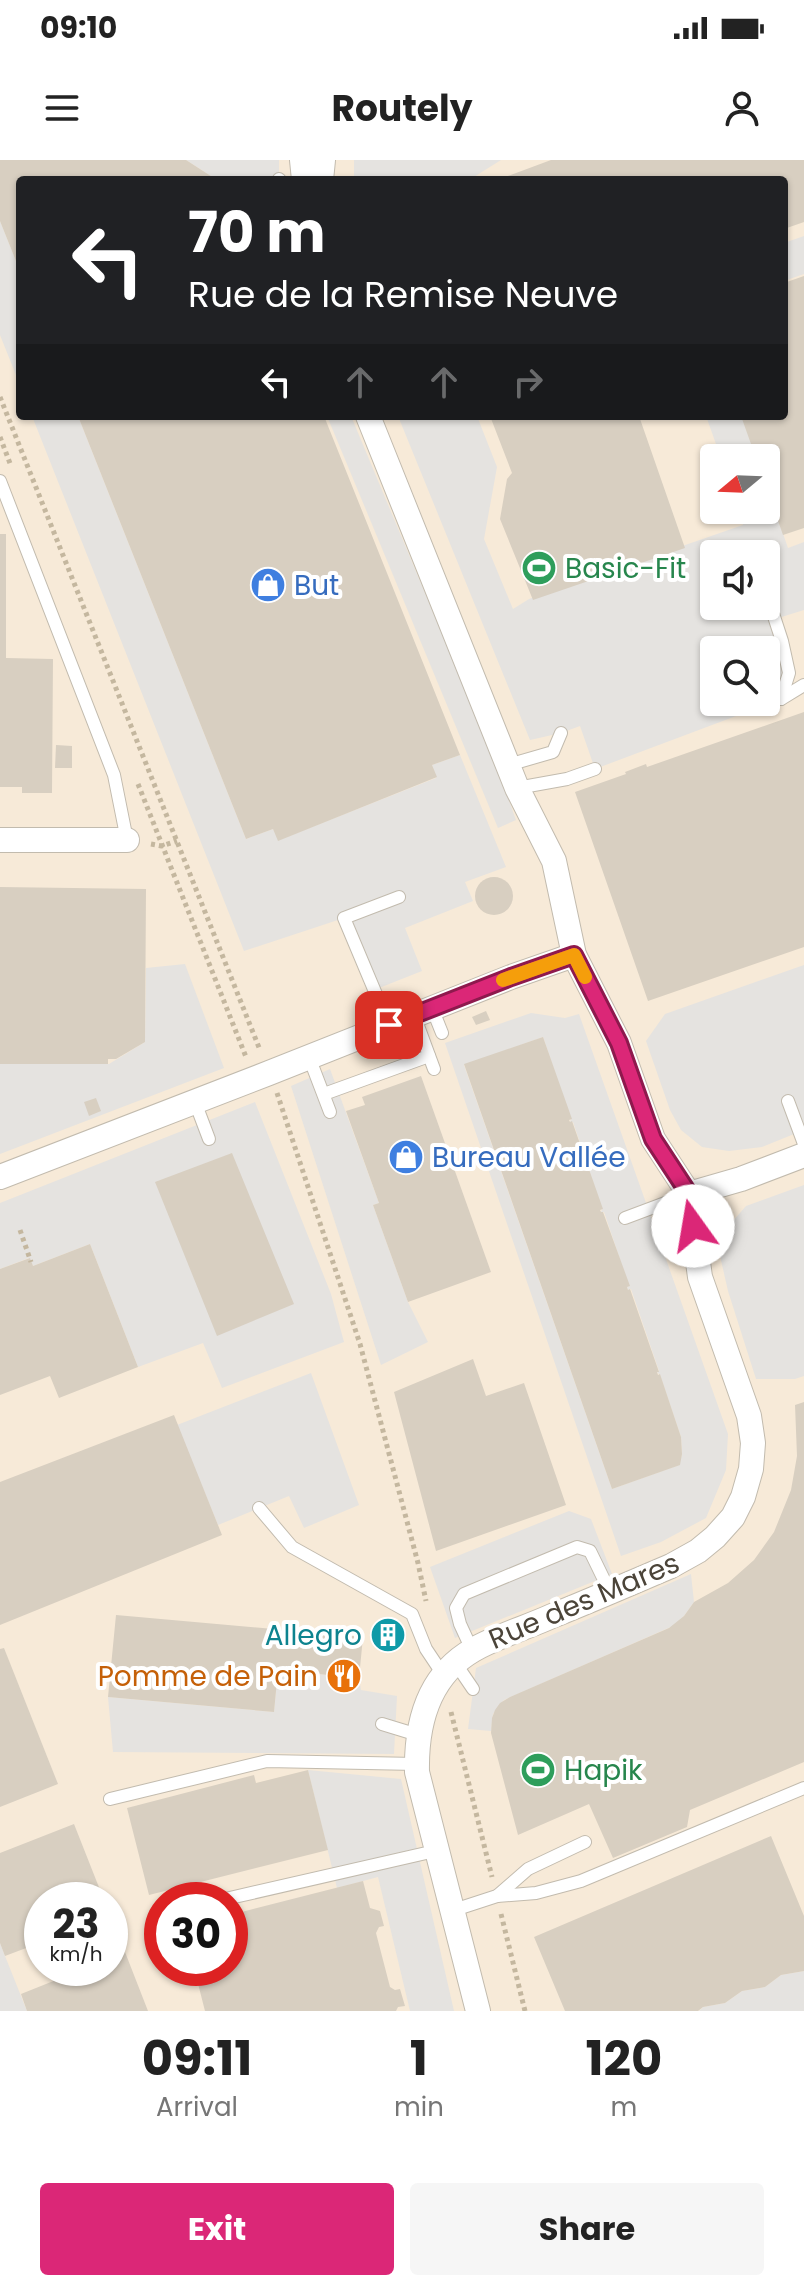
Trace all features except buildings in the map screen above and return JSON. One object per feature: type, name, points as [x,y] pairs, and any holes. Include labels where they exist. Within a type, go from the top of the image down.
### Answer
[{"type":"street","points":[[370,420],[517,788],[554,861],[574,955],[619,1043],[653,1139],[689,1194],[741,1179],[804,1155]]},
{"type":"street","points":[[0,840],[127,840]]},
{"type":"street","points":[[0,1177],[574,955]]},
{"type":"street","name":"Rue des Mares","points":[[457,1663],[622,1583],[678,1571],[733,1517],[743,1497],[751,1469],[753,1443],[749,1416],[700,1277],[689,1194]]},
{"type":"street","points":[[457,1663],[428,1699],[421,1718],[416,1764],[435,1851],[478,2011]]},
{"type":"lane","points":[[0,481],[114,775],[127,840]]},
{"type":"lane","points":[[775,620],[789,673],[781,699],[804,685]]},
{"type":"lane","points":[[508,765],[553,752],[561,733]]},
{"type":"lane","points":[[517,788],[567,779],[595,769]]},
{"type":"lane","points":[[389,1025],[344,918],[399,897]]},
{"type":"lane","points":[[423,1012],[442,1033]]},
{"type":"lane","points":[[324,1094],[432,1063],[423,1012]]},
{"type":"lane","points":[[309,1057],[330,1112]]},
{"type":"lane","points":[[788,1101],[804,1144]]},
{"type":"lane","points":[[195,1102],[209,1139]]},
{"type":"lane","points":[[625,1218],[689,1194]]},
{"type":"lane","points":[[259,1508],[292,1547],[412,1614],[426,1649],[457,1663],[473,1689]]},
{"type":"lane","points":[[457,1663],[460,1624],[456,1608],[464,1594],[577,1547],[590,1551],[622,1583]]},
{"type":"lane","points":[[382,1724],[418,1735]]},
{"type":"lane","points":[[110,1799],[267,1761],[416,1764]]},
{"type":"lane","points":[[451,1911],[497,1896],[536,1893],[581,1881],[804,1788]]},
{"type":"lane","points":[[497,1896],[528,1869],[585,1842]]},
{"type":"lane","points":[[248,1894],[435,1851]]},
{"type":"path","points":[[0,397],[269,1073],[360,1344],[426,1603]]},
{"type":"path","points":[[20,1230],[31,1262]]},
{"type":"path","points":[[457,1663],[497,1896],[525,2011]]},
{"type":"shaded area","points":[[0,160],[804,160],[804,2011],[0,2011]]},
{"type":"shaded area","points":[[186,160],[279,160],[279,176],[211,176]]},
{"type":"shaded area","points":[[354,160],[501,160],[475,176],[354,176]]},
{"type":"shaded area","points":[[0,221],[16,261],[16,375],[0,335]]},
{"type":"shaded area","points":[[804,236],[804,274],[788,280],[788,242]]},
{"type":"shaded area","points":[[34,420],[80,420],[246,839],[273,829],[279,840],[436,778],[432,765],[460,755],[506,867],[465,882],[473,901],[405,928],[422,971],[374,990],[344,918],[244,951]]},
{"type":"shaded area","points":[[329,420],[353,420],[489,746],[516,820],[498,828]]},
{"type":"shaded area","points":[[400,420],[479,420],[497,467],[484,539],[513,609],[529,599],[743,524],[780,524],[788,548],[804,542],[804,610],[780,617],[780,540],[700,540],[700,620],[775,620],[779,636],[700,636],[700,716],[736,716],[595,769],[580,726],[530,740]]},
{"type":"shaded area","points":[[707,420],[743,420],[752,444],[716,444]]},
{"type":"shaded area","points":[[780,638],[789,673],[780,699]]},
{"type":"shaded area","points":[[185,964],[224,1068],[0,1154],[0,1064],[109,1064],[145,1042],[146,968]]},
{"type":"shaded area","points":[[804,965],[804,1130],[762,1147],[729,1151],[702,1147],[681,1130],[670,1110],[646,1041],[665,1014]]},
{"type":"shaded area","points":[[531,1013],[565,1018],[579,1014],[728,1434],[726,1470],[706,1518],[661,1542],[621,1556],[445,1043]],"holes":[[[543,1037],[681,1437],[679,1465],[612,1489],[464,1065]]]},
{"type":"shaded area","points":[[330,1069],[379,1203],[373,1205],[408,1302],[428,1342],[381,1365],[291,1086]]},
{"type":"shaded area","points":[[255,1102],[331,1294],[344,1342],[222,1388],[203,1343],[138,1367],[90,1244],[33,1266],[29,1258],[0,1269],[0,1203]]},
{"type":"shaded area","points":[[804,1185],[804,1376],[795,1379],[756,1379],[720,1256],[726,1229],[746,1206]]},
{"type":"shaded area","points":[[311,1373],[359,1505],[304,1528],[289,1496],[218,1525],[177,1425]]},
{"type":"shaded area","points":[[569,1511],[591,1519],[612,1574],[455,1638],[430,1567]]},
{"type":"shaded area","points":[[691,1574],[694,1602],[673,1626],[504,1700],[493,1714],[491,1731],[468,1729],[476,1668]]},
{"type":"shaded area","points":[[278,1670],[359,1678],[361,1690],[397,1696],[394,1754],[113,1752],[108,1697],[274,1712]]},
{"type":"shaded area","points":[[308,1770],[401,1779],[454,2011],[410,2011],[378,1877],[337,1888]]},
{"type":"shaded area","points":[[0,1943],[5,1956],[27,2011],[0,2011]]},
{"type":"shaded area","points":[[804,1971],[804,2011],[699,2011],[703,2007],[725,2003],[742,1991],[765,1987],[781,1975]]},
{"type":"slow traffic","points":[[503,980],[574,955],[585,977]]},
{"type":"place","name":"Basic-Fit","points":[[539,568]]},
{"type":"place","name":"But","points":[[268,585]]},
{"type":"place","name":"Bureau Vallée","points":[[406,1157]]},
{"type":"place","name":"Allegro","points":[[388,1635]]},
{"type":"place","name":"Pomme de Pain","points":[[344,1676]]},
{"type":"place","name":"Hapik","points":[[538,1770]]},
{"type":"route","points":[[389,1025],[574,955],[619,1043],[653,1139],[689,1194],[693,1226]]}]
